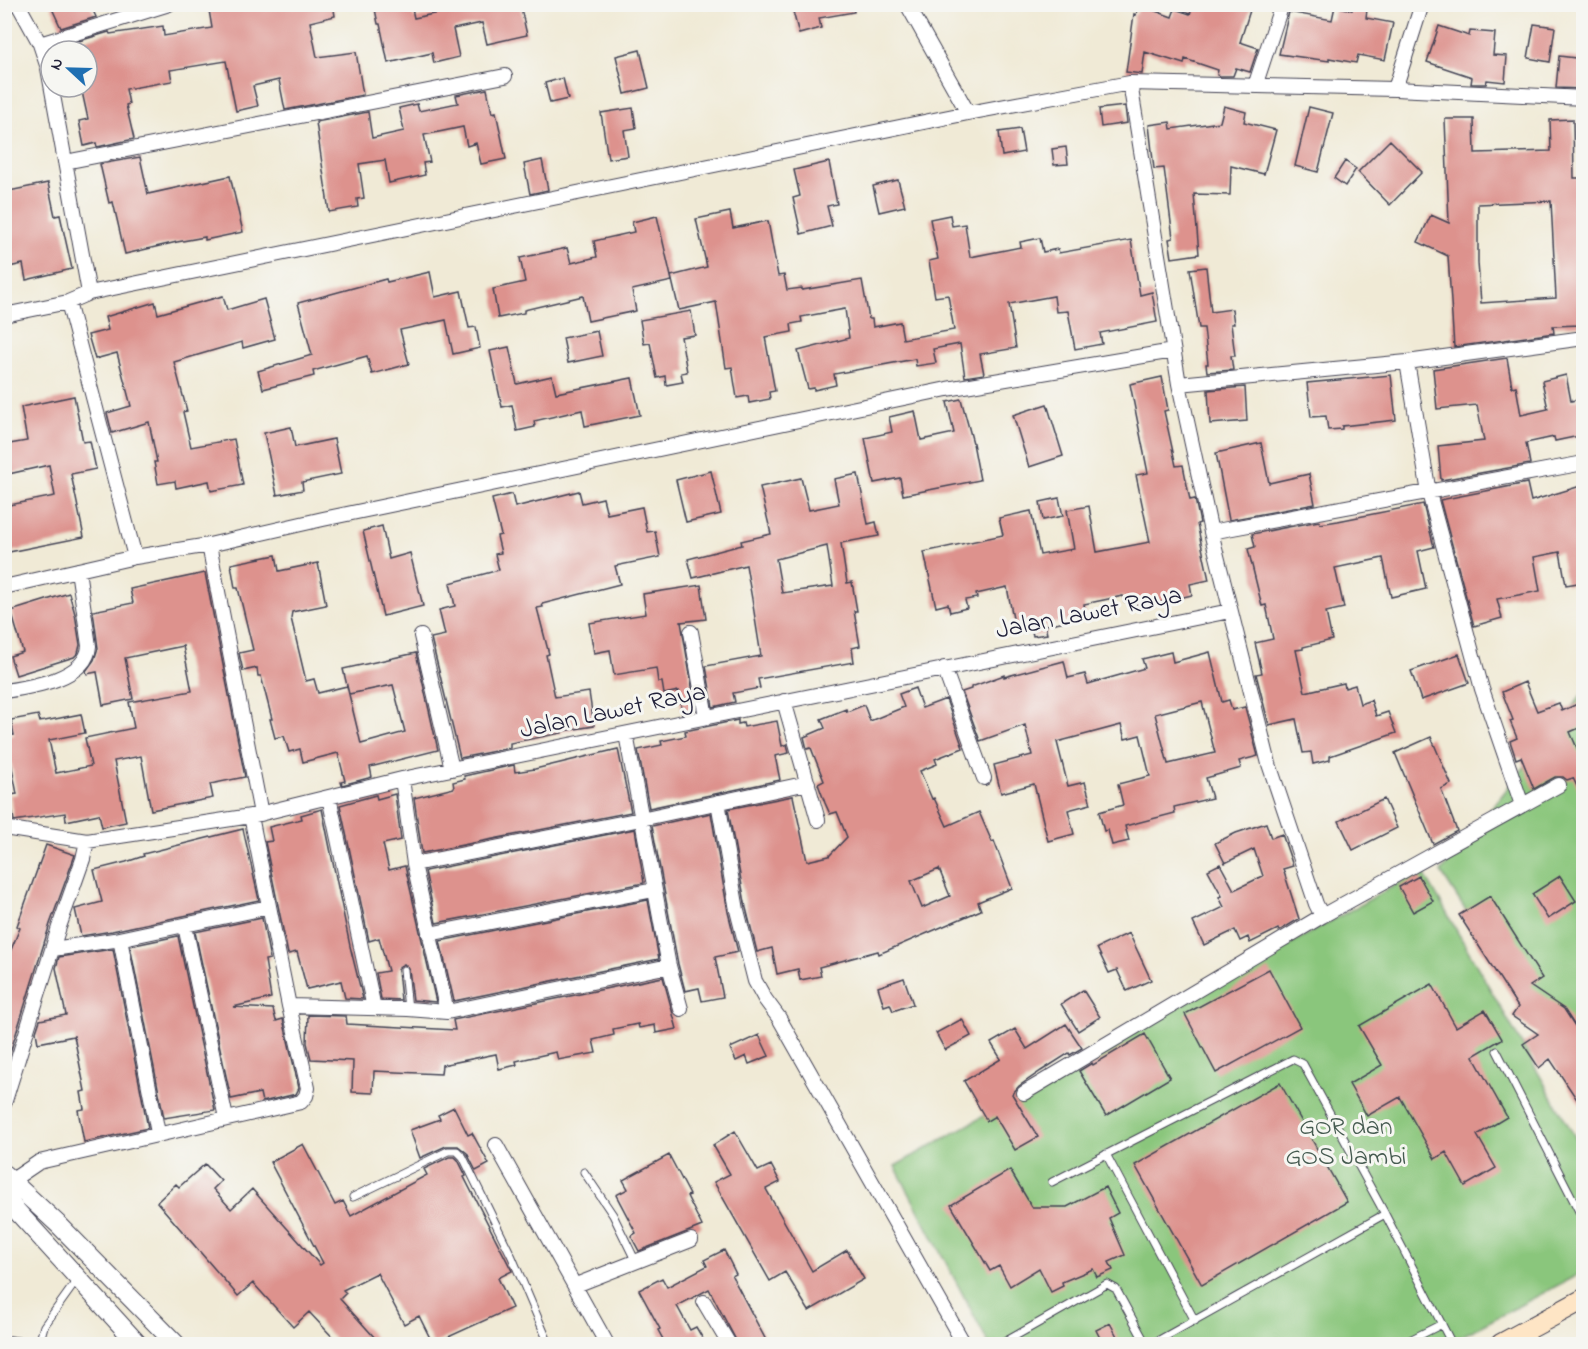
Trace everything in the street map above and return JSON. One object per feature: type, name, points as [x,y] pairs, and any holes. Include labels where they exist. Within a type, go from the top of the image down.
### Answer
[{"type":"main road","points":[[1501,1344],[1584,1299]]},
{"type":"street","points":[[18,4],[39,42]]},
{"type":"street","points":[[56,39],[169,4]]},
{"type":"street","points":[[907,4],[968,113]]},
{"type":"street","points":[[1255,86],[1282,4]]},
{"type":"street","points":[[1395,89],[1422,4]]},
{"type":"street","points":[[65,162],[506,76]]},
{"type":"street","points":[[1130,83],[1173,351],[1211,532],[1269,764],[1322,916]]},
{"type":"street","points":[[4,315],[68,302],[89,293],[968,113],[1130,83],[1395,89],[1584,98]]},
{"type":"street","points":[[54,99],[89,293]]},
{"type":"street","points":[[68,302],[135,557]]},
{"type":"street","points":[[1179,384],[1407,362],[1584,338]]},
{"type":"street","points":[[4,587],[135,557],[209,545],[323,519],[947,389],[1173,351]]},
{"type":"street","points":[[1407,362],[1429,493],[1482,689],[1522,805]]},
{"type":"street","points":[[1211,532],[1584,463]]},
{"type":"street","points":[[8,1184],[39,1162],[301,1102],[306,1096],[308,1088],[269,907],[256,815],[209,545]]},
{"type":"street","points":[[4,691],[34,686],[67,674],[86,658],[89,646],[78,570]]},
{"type":"street","name":"Jalan Lawet Raya","points":[[4,828],[87,841],[256,815],[402,779],[1230,611]]},
{"type":"street","points":[[691,632],[706,717]]},
{"type":"street","points":[[421,636],[452,769]]},
{"type":"street","points":[[944,668],[984,778]]},
{"type":"street","points":[[784,701],[818,820]]},
{"type":"street","points":[[626,734],[669,966],[681,1009]]},
{"type":"street","points":[[402,779],[414,864],[447,1012]]},
{"type":"street","points":[[414,864],[808,783]]},
{"type":"street","points":[[1024,1093],[1322,916],[1559,785]]},
{"type":"street","points":[[329,797],[374,1008]]},
{"type":"street","points":[[718,802],[737,910],[755,981],[779,1018],[964,1344]]},
{"type":"street","points":[[4,1104],[87,841]]},
{"type":"street","points":[[429,934],[654,890]]},
{"type":"street","points":[[53,949],[120,939],[269,907]]},
{"type":"street","points":[[185,926],[226,1118]]},
{"type":"street","points":[[120,939],[158,1133]]},
{"type":"street","points":[[289,1006],[447,1012],[669,966]]},
{"type":"street","points":[[496,1145],[607,1344]]},
{"type":"street","points":[[8,1184],[51,1218],[176,1344]]},
{"type":"street","points":[[8,1184],[32,1228],[138,1344]]},
{"type":"street","points":[[576,1285],[691,1240]]},
{"type":"street","points":[[704,1302],[729,1344]]},
{"type":"lane","points":[[404,970],[408,1009]]},
{"type":"lane","points":[[1497,1051],[1584,1221]]},
{"type":"lane","points":[[1052,1182],[1293,1059],[1303,1064],[1385,1214],[1452,1344]]},
{"type":"lane","points":[[353,1197],[448,1151],[457,1151],[463,1157],[512,1257],[549,1344]]},
{"type":"lane","points":[[1106,1154],[1195,1321]]},
{"type":"lane","points":[[584,1172],[613,1215],[636,1262]]},
{"type":"lane","points":[[1152,1344],[1385,1214]]},
{"type":"lane","points":[[4,1339],[38,1344],[44,1326],[78,1278]]},
{"type":"lane","points":[[1001,1344],[1107,1284],[1116,1289],[1146,1344]]},
{"type":"lane","points":[[1402,1344],[1442,1324]]},
{"type":"green space","points":[[1583,693],[1583,1094],[1441,872]]},
{"type":"green space","name":"GOR dan GOS Jambi","points":[[1422,870],[1583,1151],[1583,1272],[1447,1344],[989,1344],[895,1166]]},
{"type":"building","points":[[50,4],[90,4],[96,17],[61,28]]},
{"type":"building","points":[[235,4],[333,4],[335,16],[310,22],[317,57],[356,52],[363,95],[285,110],[279,80],[253,86],[258,106],[236,111],[226,61],[170,70],[172,81],[126,89],[129,104],[126,105],[134,139],[97,147],[96,143],[84,146],[79,121],[88,119],[84,99],[99,99],[99,39],[86,39],[109,32],[110,34],[163,26],[164,36],[212,28],[209,10]]},
{"type":"building","points":[[374,4],[411,4],[414,18],[467,7],[466,4],[520,4],[527,35],[487,44],[482,23],[453,29],[459,57],[434,63],[432,53],[388,63]]},
{"type":"building","points":[[791,4],[853,4],[854,12],[819,18],[821,28],[799,34]]},
{"type":"building","points":[[1194,4],[1252,4],[1240,42],[1258,48],[1250,72],[1236,68],[1233,76],[1221,76],[1217,75],[1218,70],[1185,59],[1184,64],[1145,52],[1142,74],[1126,72],[1134,14],[1136,15],[1139,5],[1172,17],[1175,9],[1190,14]]},
{"type":"building","points":[[1335,6],[1352,10],[1353,6],[1367,9],[1366,18],[1393,23],[1385,60],[1358,55],[1356,63],[1329,58],[1329,61],[1279,54],[1289,12],[1332,20]]},
{"type":"building","points":[[1534,24],[1555,27],[1550,62],[1528,58]]},
{"type":"building","points":[[1439,26],[1469,36],[1470,31],[1495,33],[1493,55],[1507,56],[1505,82],[1487,80],[1486,84],[1471,84],[1472,77],[1427,62]]},
{"type":"building","points":[[640,50],[649,88],[625,94],[616,56]]},
{"type":"building","points":[[1559,56],[1584,59],[1584,89],[1556,88]]},
{"type":"building","points":[[563,78],[568,99],[550,103],[545,83]]},
{"type":"building","points":[[487,89],[492,113],[496,112],[506,159],[481,164],[476,143],[467,146],[463,127],[424,135],[430,162],[423,163],[425,175],[389,183],[385,160],[359,164],[364,198],[357,199],[358,207],[329,212],[316,122],[368,112],[372,138],[404,131],[399,108],[417,104],[419,111],[458,103],[456,95]]},
{"type":"building","points":[[1125,106],[1127,123],[1101,127],[1099,109]]},
{"type":"building","points":[[1224,106],[1246,112],[1244,122],[1276,130],[1264,174],[1231,166],[1230,195],[1194,194],[1199,254],[1172,258],[1169,239],[1173,238],[1164,168],[1154,169],[1149,125],[1170,122],[1171,129],[1220,122]]},
{"type":"building","points":[[1309,107],[1333,113],[1318,172],[1295,166]]},
{"type":"building","points":[[633,108],[636,128],[624,130],[628,156],[608,159],[601,113]]},
{"type":"building","points":[[1445,119],[1474,119],[1475,153],[1551,151],[1550,120],[1573,119],[1574,178],[1584,178],[1584,263],[1579,263],[1581,325],[1553,326],[1554,333],[1454,347],[1448,256],[1418,242],[1431,215],[1449,223]],"holes":[[[1551,201],[1556,298],[1481,303],[1478,204]]]},
{"type":"building","points":[[1020,129],[1024,152],[1002,156],[999,132]]},
{"type":"building","points":[[1390,140],[1422,172],[1390,205],[1358,172]]},
{"type":"building","points":[[1066,147],[1068,164],[1054,165],[1052,149]]},
{"type":"building","points":[[140,157],[148,194],[230,176],[243,232],[205,240],[205,237],[177,242],[125,254],[113,202],[109,203],[100,164]]},
{"type":"building","points":[[542,160],[548,190],[530,194],[524,164]]},
{"type":"building","points":[[1345,161],[1356,169],[1345,186],[1334,178]]},
{"type":"building","points":[[829,162],[837,204],[827,206],[832,226],[801,234],[793,198],[800,196],[794,170]]},
{"type":"building","points":[[898,180],[905,206],[879,212],[873,186]]},
{"type":"building","points":[[48,183],[55,216],[60,215],[72,269],[26,280],[23,264],[4,268],[4,192]]},
{"type":"building","points":[[730,212],[733,228],[768,221],[778,276],[784,275],[787,290],[802,288],[802,290],[862,280],[869,319],[872,319],[873,327],[900,322],[903,339],[954,330],[948,295],[935,297],[929,261],[938,259],[930,219],[950,215],[952,226],[965,224],[970,257],[1021,247],[1020,242],[1040,238],[1043,252],[1058,249],[1059,253],[1131,240],[1140,295],[1152,292],[1157,322],[1100,333],[1102,344],[1075,349],[1068,311],[1056,312],[1054,296],[1009,304],[1016,348],[980,354],[984,374],[965,377],[960,344],[933,349],[936,363],[916,366],[915,359],[834,374],[836,385],[814,390],[814,388],[808,389],[798,351],[849,338],[845,309],[801,317],[802,322],[791,324],[792,332],[765,337],[775,391],[769,392],[770,399],[749,403],[748,396],[737,398],[732,367],[726,368],[716,302],[679,310],[671,276],[707,267],[696,219]]},
{"type":"building","points":[[657,216],[672,281],[632,290],[636,311],[588,321],[583,296],[498,318],[493,289],[525,282],[520,258],[567,248],[571,263],[597,257],[594,241],[634,232],[632,222]]},
{"type":"building","points":[[1206,267],[1211,312],[1232,309],[1234,324],[1231,324],[1235,356],[1231,356],[1233,370],[1207,372],[1204,328],[1199,328],[1190,269]]},
{"type":"building","points":[[430,272],[435,297],[461,291],[469,328],[476,327],[480,348],[453,354],[446,320],[400,330],[409,364],[372,374],[367,356],[313,371],[314,376],[263,389],[258,371],[312,355],[298,303],[386,279],[387,282]]},
{"type":"building","points":[[223,296],[227,310],[264,299],[275,339],[243,348],[242,342],[174,362],[187,411],[183,412],[191,447],[234,439],[243,485],[211,491],[209,481],[176,488],[175,481],[158,484],[154,462],[157,462],[149,422],[112,433],[107,413],[131,406],[117,353],[95,359],[88,335],[108,330],[105,317],[155,302],[158,314]]},
{"type":"building","points":[[691,311],[695,335],[681,337],[687,372],[681,373],[683,382],[666,385],[665,376],[657,378],[650,343],[644,344],[640,320]]},
{"type":"building","points":[[597,331],[602,356],[568,363],[563,338]]},
{"type":"building","points":[[509,347],[517,384],[552,376],[556,393],[632,378],[640,415],[585,426],[582,410],[534,421],[535,427],[517,431],[512,405],[502,407],[490,351]]},
{"type":"building","points":[[1507,358],[1512,387],[1516,386],[1521,415],[1548,409],[1542,381],[1566,375],[1571,401],[1584,398],[1584,435],[1555,441],[1554,437],[1526,443],[1530,464],[1441,480],[1438,446],[1484,441],[1477,405],[1437,409],[1433,369]]},
{"type":"building","points":[[1391,375],[1396,420],[1342,426],[1342,429],[1328,430],[1326,416],[1311,417],[1307,383]]},
{"type":"building","points":[[1162,377],[1168,410],[1164,411],[1176,466],[1183,465],[1190,500],[1195,499],[1200,523],[1197,524],[1209,580],[1190,584],[1192,595],[1137,608],[1135,600],[1124,602],[1123,596],[1084,604],[1086,617],[1045,625],[1047,634],[1033,636],[1031,626],[1015,629],[1007,587],[976,594],[977,598],[965,600],[967,608],[950,612],[948,604],[936,607],[924,552],[1003,535],[999,518],[1031,511],[1040,555],[1074,549],[1067,510],[1089,506],[1097,552],[1150,542],[1136,475],[1148,473],[1130,384]]},
{"type":"building","points":[[1245,387],[1247,421],[1210,424],[1208,390]]},
{"type":"building","points":[[74,396],[83,442],[90,441],[96,469],[71,474],[84,537],[4,553],[4,506],[55,496],[49,465],[4,475],[4,445],[27,441],[21,407]]},
{"type":"building","points":[[961,399],[980,480],[903,495],[900,478],[874,483],[865,438],[892,432],[889,417],[915,411],[921,440],[954,433],[947,402]]},
{"type":"building","points":[[1047,404],[1063,456],[1029,467],[1013,415]]},
{"type":"building","points":[[291,427],[295,447],[334,439],[341,474],[302,482],[303,490],[277,495],[264,433]]},
{"type":"building","points":[[1261,443],[1269,483],[1309,474],[1315,504],[1229,520],[1216,453]]},
{"type":"building","points":[[711,471],[721,514],[686,522],[676,480]]},
{"type":"building","points":[[858,474],[868,524],[876,522],[879,536],[841,543],[847,583],[852,582],[857,611],[854,611],[860,646],[852,648],[854,662],[758,679],[760,688],[733,693],[735,702],[713,707],[706,666],[761,656],[752,599],[746,565],[693,578],[688,559],[742,545],[741,541],[771,534],[760,487],[801,478],[809,510],[839,504],[834,479]],"holes":[[[827,546],[833,586],[782,593],[776,559]]]},
{"type":"building","points":[[1527,483],[1531,501],[1584,485],[1584,582],[1566,585],[1560,552],[1534,557],[1540,591],[1497,599],[1502,618],[1474,626],[1440,500]]},
{"type":"building","points":[[579,491],[582,503],[603,498],[607,514],[642,507],[647,532],[655,531],[660,557],[615,566],[620,584],[542,604],[543,607],[537,608],[549,654],[546,655],[555,697],[589,692],[594,726],[510,743],[510,748],[460,758],[431,638],[445,635],[439,610],[455,606],[450,583],[499,570],[495,554],[501,553],[497,536],[501,535],[492,499],[512,494],[515,507]]},
{"type":"building","points":[[1059,498],[1063,516],[1043,520],[1040,502]]},
{"type":"building","points":[[1423,504],[1434,547],[1418,551],[1426,589],[1391,597],[1383,558],[1335,568],[1344,608],[1326,612],[1332,640],[1296,650],[1305,692],[1344,683],[1345,688],[1355,685],[1360,704],[1371,700],[1376,716],[1388,712],[1396,733],[1330,756],[1330,760],[1313,764],[1311,752],[1303,753],[1296,719],[1269,725],[1256,674],[1262,673],[1255,643],[1273,639],[1266,605],[1262,606],[1248,549],[1255,547],[1252,534],[1319,521],[1320,524],[1338,521]]},
{"type":"building","points":[[382,526],[389,559],[410,553],[423,606],[383,616],[363,531]]},
{"type":"building","points":[[276,555],[279,571],[318,563],[326,605],[292,612],[291,618],[306,681],[314,679],[318,693],[347,686],[361,744],[405,732],[393,685],[349,694],[343,669],[416,653],[438,750],[370,767],[372,777],[342,785],[341,782],[345,781],[338,753],[303,762],[300,749],[289,752],[284,736],[275,738],[261,676],[258,676],[257,668],[243,671],[239,653],[253,650],[238,588],[235,588],[231,564]]},
{"type":"building","points":[[205,573],[245,777],[210,784],[213,798],[151,810],[141,756],[114,761],[126,822],[102,827],[99,814],[66,821],[65,813],[14,821],[10,795],[17,794],[6,736],[14,735],[11,720],[38,715],[40,722],[81,714],[85,733],[49,740],[56,773],[91,766],[85,738],[134,728],[129,702],[192,691],[183,646],[125,658],[133,699],[103,705],[97,672],[87,674],[86,671],[94,660],[98,648],[93,611],[133,603],[130,589]]},
{"type":"building","points":[[701,585],[706,619],[681,622],[696,710],[682,713],[679,691],[664,694],[662,682],[658,682],[656,668],[614,675],[610,650],[594,653],[589,623],[646,614],[643,594]]},
{"type":"building","points":[[69,593],[80,645],[78,653],[74,657],[16,675],[10,656],[23,652],[11,611]]},
{"type":"building","points":[[1171,652],[1173,662],[1210,652],[1222,702],[1229,700],[1232,710],[1245,707],[1258,756],[1239,761],[1241,768],[1206,778],[1212,798],[1174,807],[1175,813],[1125,826],[1129,841],[1112,845],[1108,830],[1104,831],[1099,812],[1123,805],[1118,784],[1150,776],[1140,735],[1125,739],[1121,725],[1057,742],[1068,786],[1085,782],[1091,804],[1068,810],[1074,834],[1048,841],[1034,784],[1001,793],[994,765],[1032,755],[1025,725],[980,741],[962,692],[1004,675],[1004,677],[1064,661],[1068,678],[1085,674],[1088,684],[1145,668],[1142,659]],"holes":[[[1202,702],[1215,753],[1168,764],[1155,714]]]},
{"type":"building","points":[[1459,654],[1469,683],[1421,700],[1411,671]]},
{"type":"building","points":[[1525,682],[1537,711],[1559,703],[1562,711],[1584,701],[1584,726],[1570,732],[1584,764],[1584,801],[1573,778],[1567,780],[1563,777],[1555,777],[1534,789],[1521,757],[1516,759],[1510,741],[1517,738],[1502,692]]},
{"type":"building","points":[[915,688],[922,708],[946,699],[963,748],[935,759],[937,764],[920,771],[947,826],[979,812],[992,842],[994,841],[1012,888],[978,902],[981,910],[879,954],[878,951],[819,967],[821,976],[800,980],[798,969],[777,974],[772,948],[757,952],[746,908],[728,809],[793,796],[807,861],[829,856],[847,837],[837,812],[830,814],[825,803],[818,784],[824,781],[811,748],[807,749],[804,737],[825,728],[821,719],[846,709],[847,712],[864,705],[870,721],[904,707],[899,694]],"holes":[[[939,869],[950,896],[922,908],[911,881]]]},
{"type":"building","points":[[738,720],[738,724],[743,723],[744,727],[777,721],[782,746],[787,744],[789,753],[775,756],[780,780],[649,808],[638,750],[662,745],[661,741],[686,736],[685,731]]},
{"type":"building","points":[[1431,737],[1451,784],[1441,789],[1457,831],[1433,844],[1395,753]]},
{"type":"building","points":[[618,749],[631,812],[422,853],[414,798],[454,788],[453,782],[465,779],[464,776],[514,765],[515,772],[535,769]]},
{"type":"building","points":[[395,794],[401,840],[383,844],[389,870],[405,866],[436,1002],[413,1000],[409,969],[404,964],[398,970],[401,1000],[381,999],[376,973],[388,971],[379,938],[369,941],[340,805],[376,795],[377,799]]},
{"type":"building","points":[[1384,799],[1397,828],[1353,850],[1339,821]]},
{"type":"building","points":[[322,809],[363,999],[345,998],[341,981],[307,989],[297,952],[288,954],[265,842],[272,841],[269,827],[302,819],[301,815]]},
{"type":"building","points":[[711,813],[728,912],[738,952],[715,957],[723,997],[702,1001],[699,988],[685,991],[652,826]]},
{"type":"building","points":[[1266,823],[1271,838],[1282,834],[1293,866],[1283,869],[1299,919],[1279,931],[1278,929],[1250,943],[1248,937],[1240,941],[1235,930],[1204,945],[1193,922],[1224,907],[1219,897],[1222,896],[1208,870],[1220,864],[1234,890],[1263,876],[1254,849],[1225,863],[1215,843]]},
{"type":"building","points":[[243,829],[259,900],[81,936],[75,909],[102,902],[94,870],[126,862],[144,856],[143,854]]},
{"type":"building","points":[[635,829],[644,883],[436,923],[425,871]]},
{"type":"building","points":[[46,845],[75,855],[50,924],[10,1053],[4,1065],[4,975],[11,958],[8,957],[20,928],[17,926]]},
{"type":"building","points":[[1419,876],[1433,901],[1413,912],[1399,887]]},
{"type":"building","points":[[1560,876],[1576,901],[1548,919],[1532,894]]},
{"type":"building","points":[[1490,896],[1542,978],[1530,986],[1564,1009],[1584,1040],[1584,1110],[1550,1059],[1539,1068],[1523,1044],[1538,1034],[1512,1016],[1518,1007],[1459,915]]},
{"type":"building","points":[[648,900],[659,959],[454,1001],[440,941]]},
{"type":"building","points":[[262,918],[270,959],[265,960],[271,998],[233,1007],[273,1009],[276,1021],[283,1019],[299,1088],[296,1094],[262,1102],[260,1093],[231,1099],[195,932]]},
{"type":"building","points":[[1129,933],[1151,980],[1127,991],[1117,970],[1109,973],[1097,948]]},
{"type":"building","points":[[178,936],[215,1110],[164,1118],[130,946]]},
{"type":"building","points":[[113,949],[148,1128],[84,1142],[78,1110],[84,1109],[81,1092],[85,1091],[74,1036],[38,1043],[36,1032],[40,1020],[66,1015],[56,968],[59,957]]},
{"type":"building","points":[[1269,969],[1300,1027],[1216,1073],[1185,1014]]},
{"type":"building","points":[[663,977],[677,1029],[656,1033],[655,1025],[639,1028],[638,1024],[613,1029],[614,1035],[593,1040],[596,1053],[558,1060],[556,1052],[516,1061],[517,1065],[499,1069],[496,1054],[442,1065],[441,1074],[374,1071],[373,1093],[352,1092],[353,1061],[311,1059],[307,1043],[308,1015],[346,1016],[347,1024],[455,1030],[453,1020]]},
{"type":"building","points":[[904,978],[913,1004],[893,1011],[890,1004],[884,1006],[878,987]]},
{"type":"building","points":[[1432,984],[1456,1027],[1485,1010],[1502,1039],[1473,1056],[1507,1117],[1477,1135],[1496,1168],[1465,1186],[1446,1152],[1435,1159],[1400,1097],[1367,1116],[1349,1084],[1382,1065],[1359,1026]]},
{"type":"building","points":[[1083,990],[1100,1017],[1078,1031],[1061,1004]]},
{"type":"building","points":[[962,1019],[971,1036],[945,1050],[936,1033]]},
{"type":"building","points":[[1066,1024],[1082,1048],[1070,1055],[1069,1053],[1041,1071],[1019,1086],[1012,1094],[1038,1137],[1015,1150],[995,1116],[987,1121],[964,1081],[1001,1059],[991,1043],[1015,1029],[1027,1049]]},
{"type":"building","points":[[1145,1034],[1170,1078],[1106,1116],[1079,1071]]},
{"type":"building","points":[[759,1035],[769,1056],[749,1064],[746,1056],[736,1061],[730,1048]]},
{"type":"building","points":[[1280,1083],[1347,1202],[1202,1285],[1135,1165]]},
{"type":"building","points":[[454,1107],[468,1135],[472,1133],[489,1164],[476,1171],[467,1153],[458,1146],[446,1146],[420,1158],[410,1130],[440,1119],[438,1115]]},
{"type":"building","points":[[735,1131],[758,1171],[771,1165],[780,1182],[766,1189],[812,1271],[847,1250],[864,1279],[809,1311],[785,1272],[770,1281],[714,1182],[730,1174],[713,1145]]},
{"type":"building","points":[[303,1144],[335,1205],[343,1201],[351,1216],[427,1175],[424,1169],[449,1157],[455,1157],[512,1271],[498,1278],[512,1308],[433,1344],[419,1316],[404,1324],[377,1273],[343,1290],[346,1293],[340,1299],[375,1338],[368,1344],[339,1344],[309,1312],[293,1327],[253,1283],[238,1296],[157,1202],[176,1184],[179,1187],[205,1164],[221,1181],[213,1189],[231,1209],[252,1189],[320,1265],[323,1263],[270,1162]]},
{"type":"building","points":[[669,1155],[690,1195],[687,1196],[702,1226],[639,1251],[631,1236],[636,1233],[616,1195],[628,1189],[623,1180]]},
{"type":"building","points":[[1010,1170],[1032,1207],[1067,1207],[1105,1187],[1118,1213],[1109,1218],[1125,1255],[1109,1262],[1113,1270],[1097,1277],[1093,1269],[1062,1282],[1063,1286],[1051,1292],[1039,1268],[1010,1286],[999,1266],[990,1271],[951,1205]]},
{"type":"building","points":[[724,1250],[736,1274],[732,1276],[768,1344],[738,1344],[709,1289],[677,1306],[690,1330],[696,1327],[706,1344],[663,1344],[665,1343],[658,1330],[660,1329],[639,1290],[662,1278],[667,1287],[707,1266],[704,1260]]},
{"type":"building","points":[[1110,1323],[1121,1344],[1103,1344],[1096,1330]]}]
